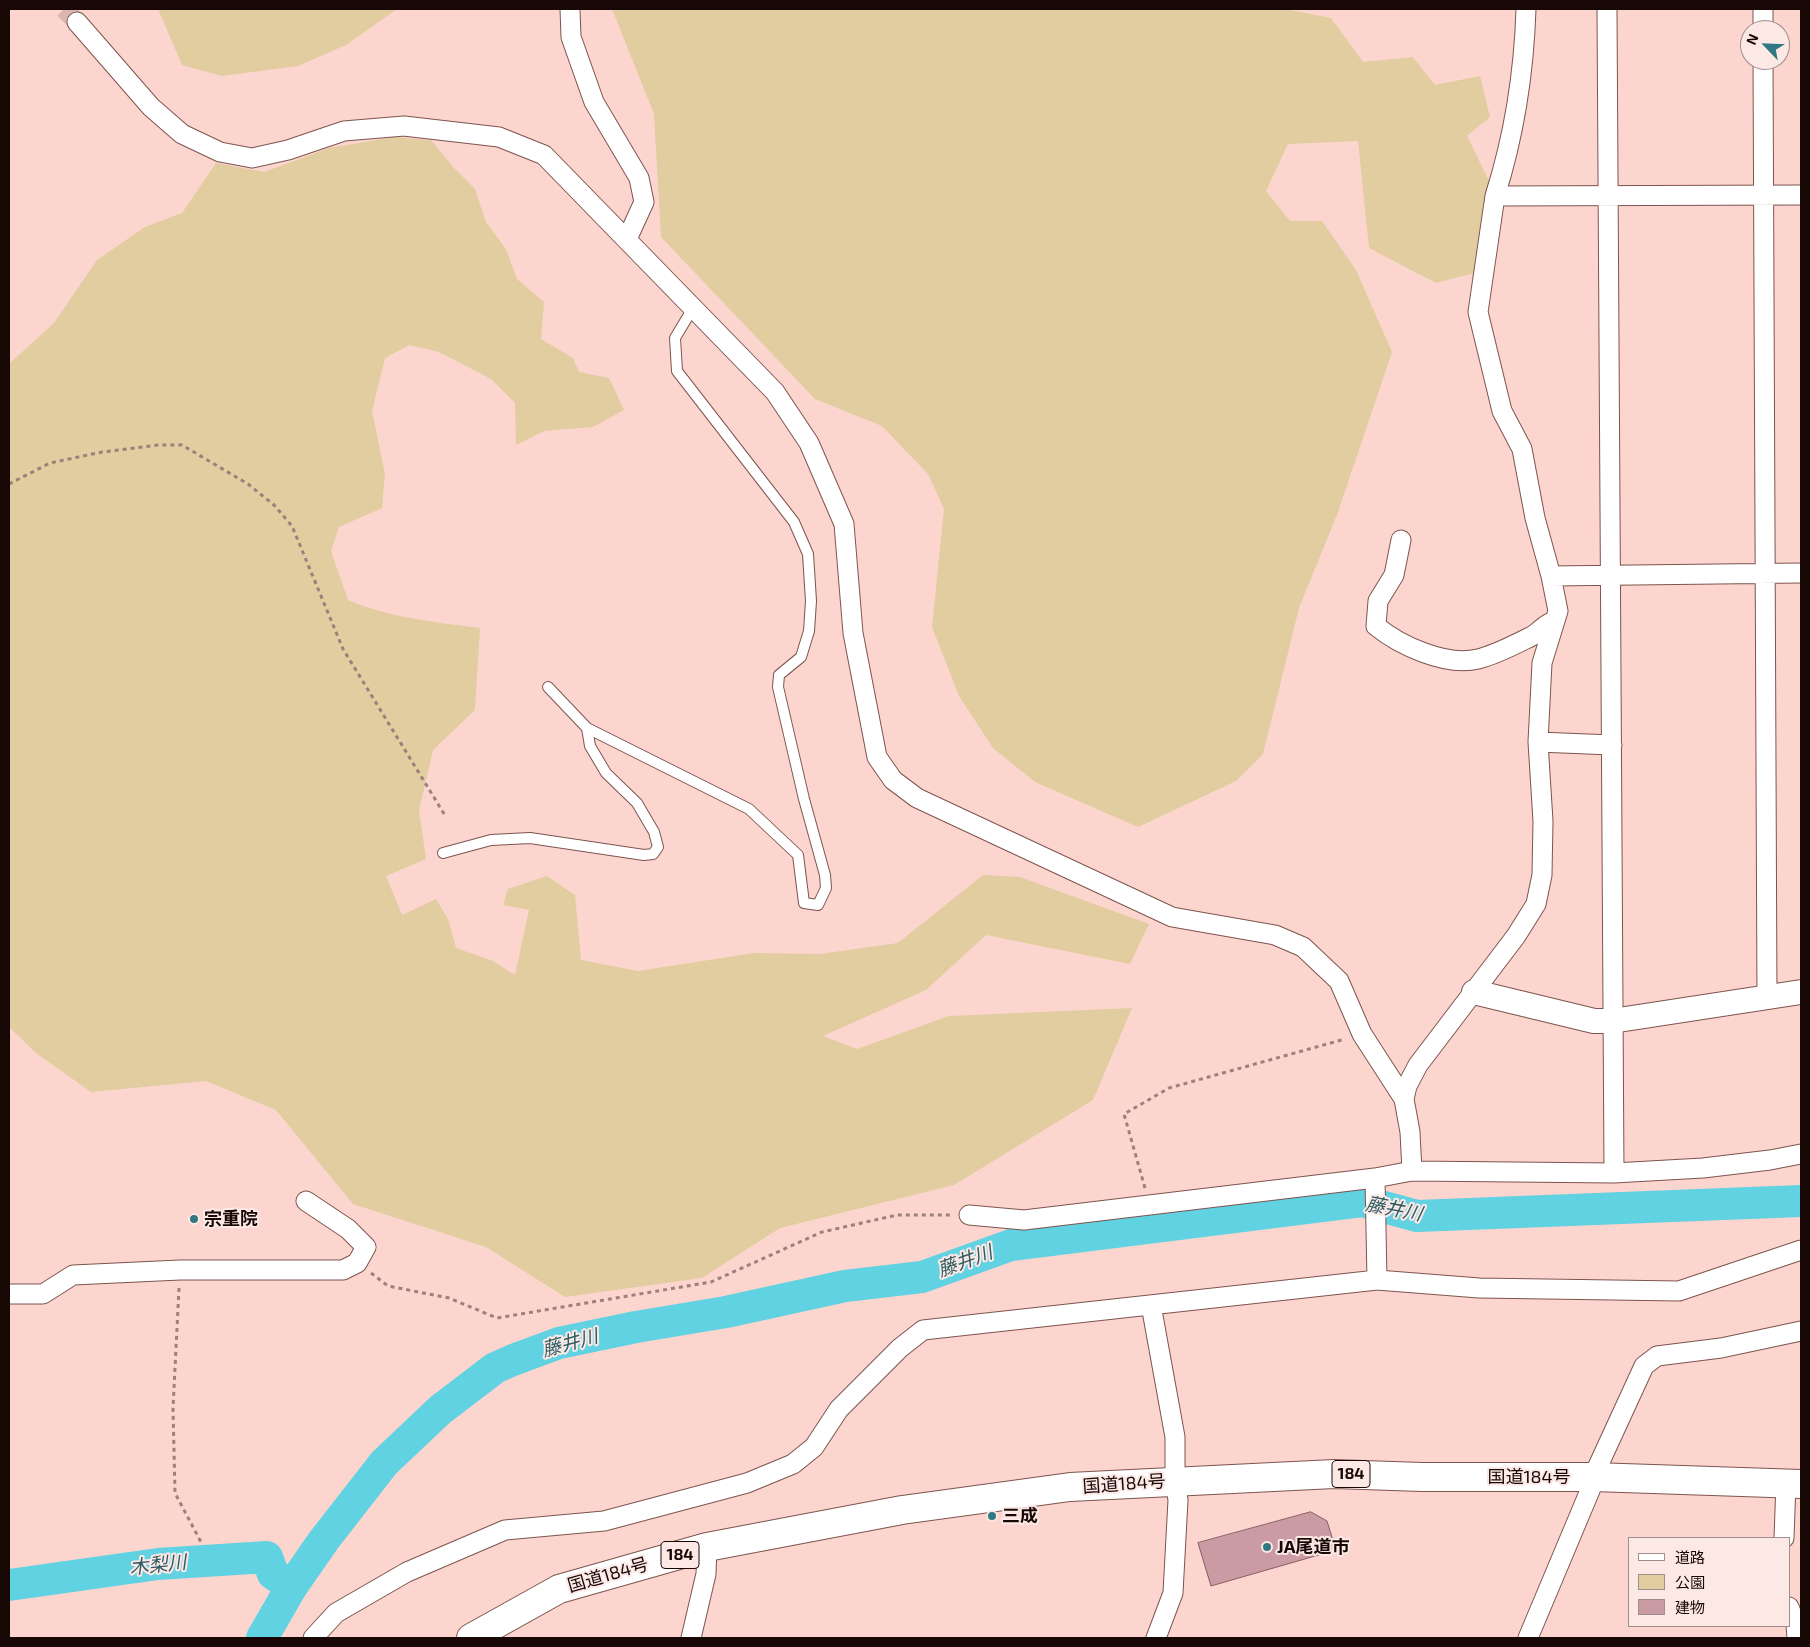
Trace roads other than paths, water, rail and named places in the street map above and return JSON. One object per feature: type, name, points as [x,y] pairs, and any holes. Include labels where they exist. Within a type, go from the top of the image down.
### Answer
[{"type":"highway","name":"国道184号","points":[[470,1638],[559,1589],[707,1547],[902,1510],[1070,1487],[1334,1474],[1593,1477],[1794,1483]]},
{"type":"street","points":[[570,9],[571,36],[594,102],[639,178],[644,202],[627,239]]},
{"type":"street","points":[[1404,1099],[1407,1086],[1418,1066],[1474,992],[1536,904],[1542,875],[1538,742],[1542,663],[1558,611],[1551,576],[1534,518],[1522,449],[1502,411],[1478,312],[1495,196],[1506,157],[1524,53],[1526,9]]},
{"type":"street","points":[[1607,9],[1614,1173]]},
{"type":"street","points":[[77,22],[151,107],[182,134],[220,152],[252,158],[288,150],[344,131],[404,126],[498,137],[544,155],[775,392],[809,443],[844,524],[853,633],[862,688],[877,757],[893,780],[917,798],[1172,917],[1274,934],[1303,947],[1339,981],[1362,1034],[1404,1099],[1410,1132],[1412,1171]]},
{"type":"street","points":[[1763,70],[1767,573],[1767,998]]},
{"type":"street","points":[[1495,196],[1608,194],[1801,195]]},
{"type":"street","points":[[1401,540],[1394,575],[1378,601],[1376,626],[1393,640],[1455,662],[1478,659],[1533,636],[1548,622],[1555,620]]},
{"type":"street","points":[[1551,576],[1801,573]]},
{"type":"street","points":[[1538,742],[1612,745]]},
{"type":"street","points":[[1474,992],[1594,1021],[1612,1021],[1801,992]]},
{"type":"street","points":[[969,1214],[1024,1220],[1149,1205],[1375,1183],[1412,1171],[1614,1173],[1703,1168],[1770,1160],[1801,1154]]},
{"type":"street","points":[[1375,1183],[1377,1280]]},
{"type":"street","points":[[9,1294],[43,1294],[73,1275],[180,1270],[343,1270],[357,1262],[366,1247],[348,1229],[306,1201]]},
{"type":"street","points":[[313,1638],[336,1613],[400,1577],[505,1530],[604,1521],[747,1484],[793,1464],[814,1447],[839,1409],[900,1348],[923,1330],[1377,1280],[1479,1288],[1679,1291],[1801,1250]]},
{"type":"street","points":[[1151,1305],[1175,1437],[1175,1481],[1178,1500],[1173,1593],[1156,1638]]},
{"type":"street","points":[[1528,1638],[1591,1488],[1593,1477],[1644,1366],[1657,1356],[1721,1348],[1801,1331]]},
{"type":"street","points":[[1784,1537],[1794,1483]]},
{"type":"street","points":[[691,1638],[706,1574],[707,1547]]},
{"type":"street","points":[[1790,1611],[1796,1626],[1797,1638]]},
{"type":"lane","points":[[548,687],[586,728],[749,810],[798,855],[804,902],[818,906],[826,888],[825,875],[804,799],[778,687],[780,675],[801,657],[809,631],[811,600],[808,554],[794,522],[677,370],[675,338],[693,308]]},
{"type":"lane","points":[[443,853],[491,840],[530,838],[644,855],[653,854],[658,847],[654,832],[637,803],[606,773],[590,746],[586,728]]},
{"type":"waterway","name":"藤井川","points":[[262,1638],[292,1586],[324,1540],[384,1463],[440,1410],[495,1368],[559,1343],[636,1327],[726,1312],[845,1286],[922,1277],[1011,1245],[1362,1201],[1417,1216],[1801,1201]]},
{"type":"waterway","name":"木梨川","points":[[9,1585],[158,1564],[267,1557],[273,1574],[292,1586]]},
{"type":"tunnel","points":[[64,9],[77,22]]},
{"type":"place","name":"宗重院","points":[[194,1219]]},
{"type":"place","name":"三成","points":[[992,1516]]},
{"type":"place","name":"JA尾道市","points":[[1267,1547]]}]
